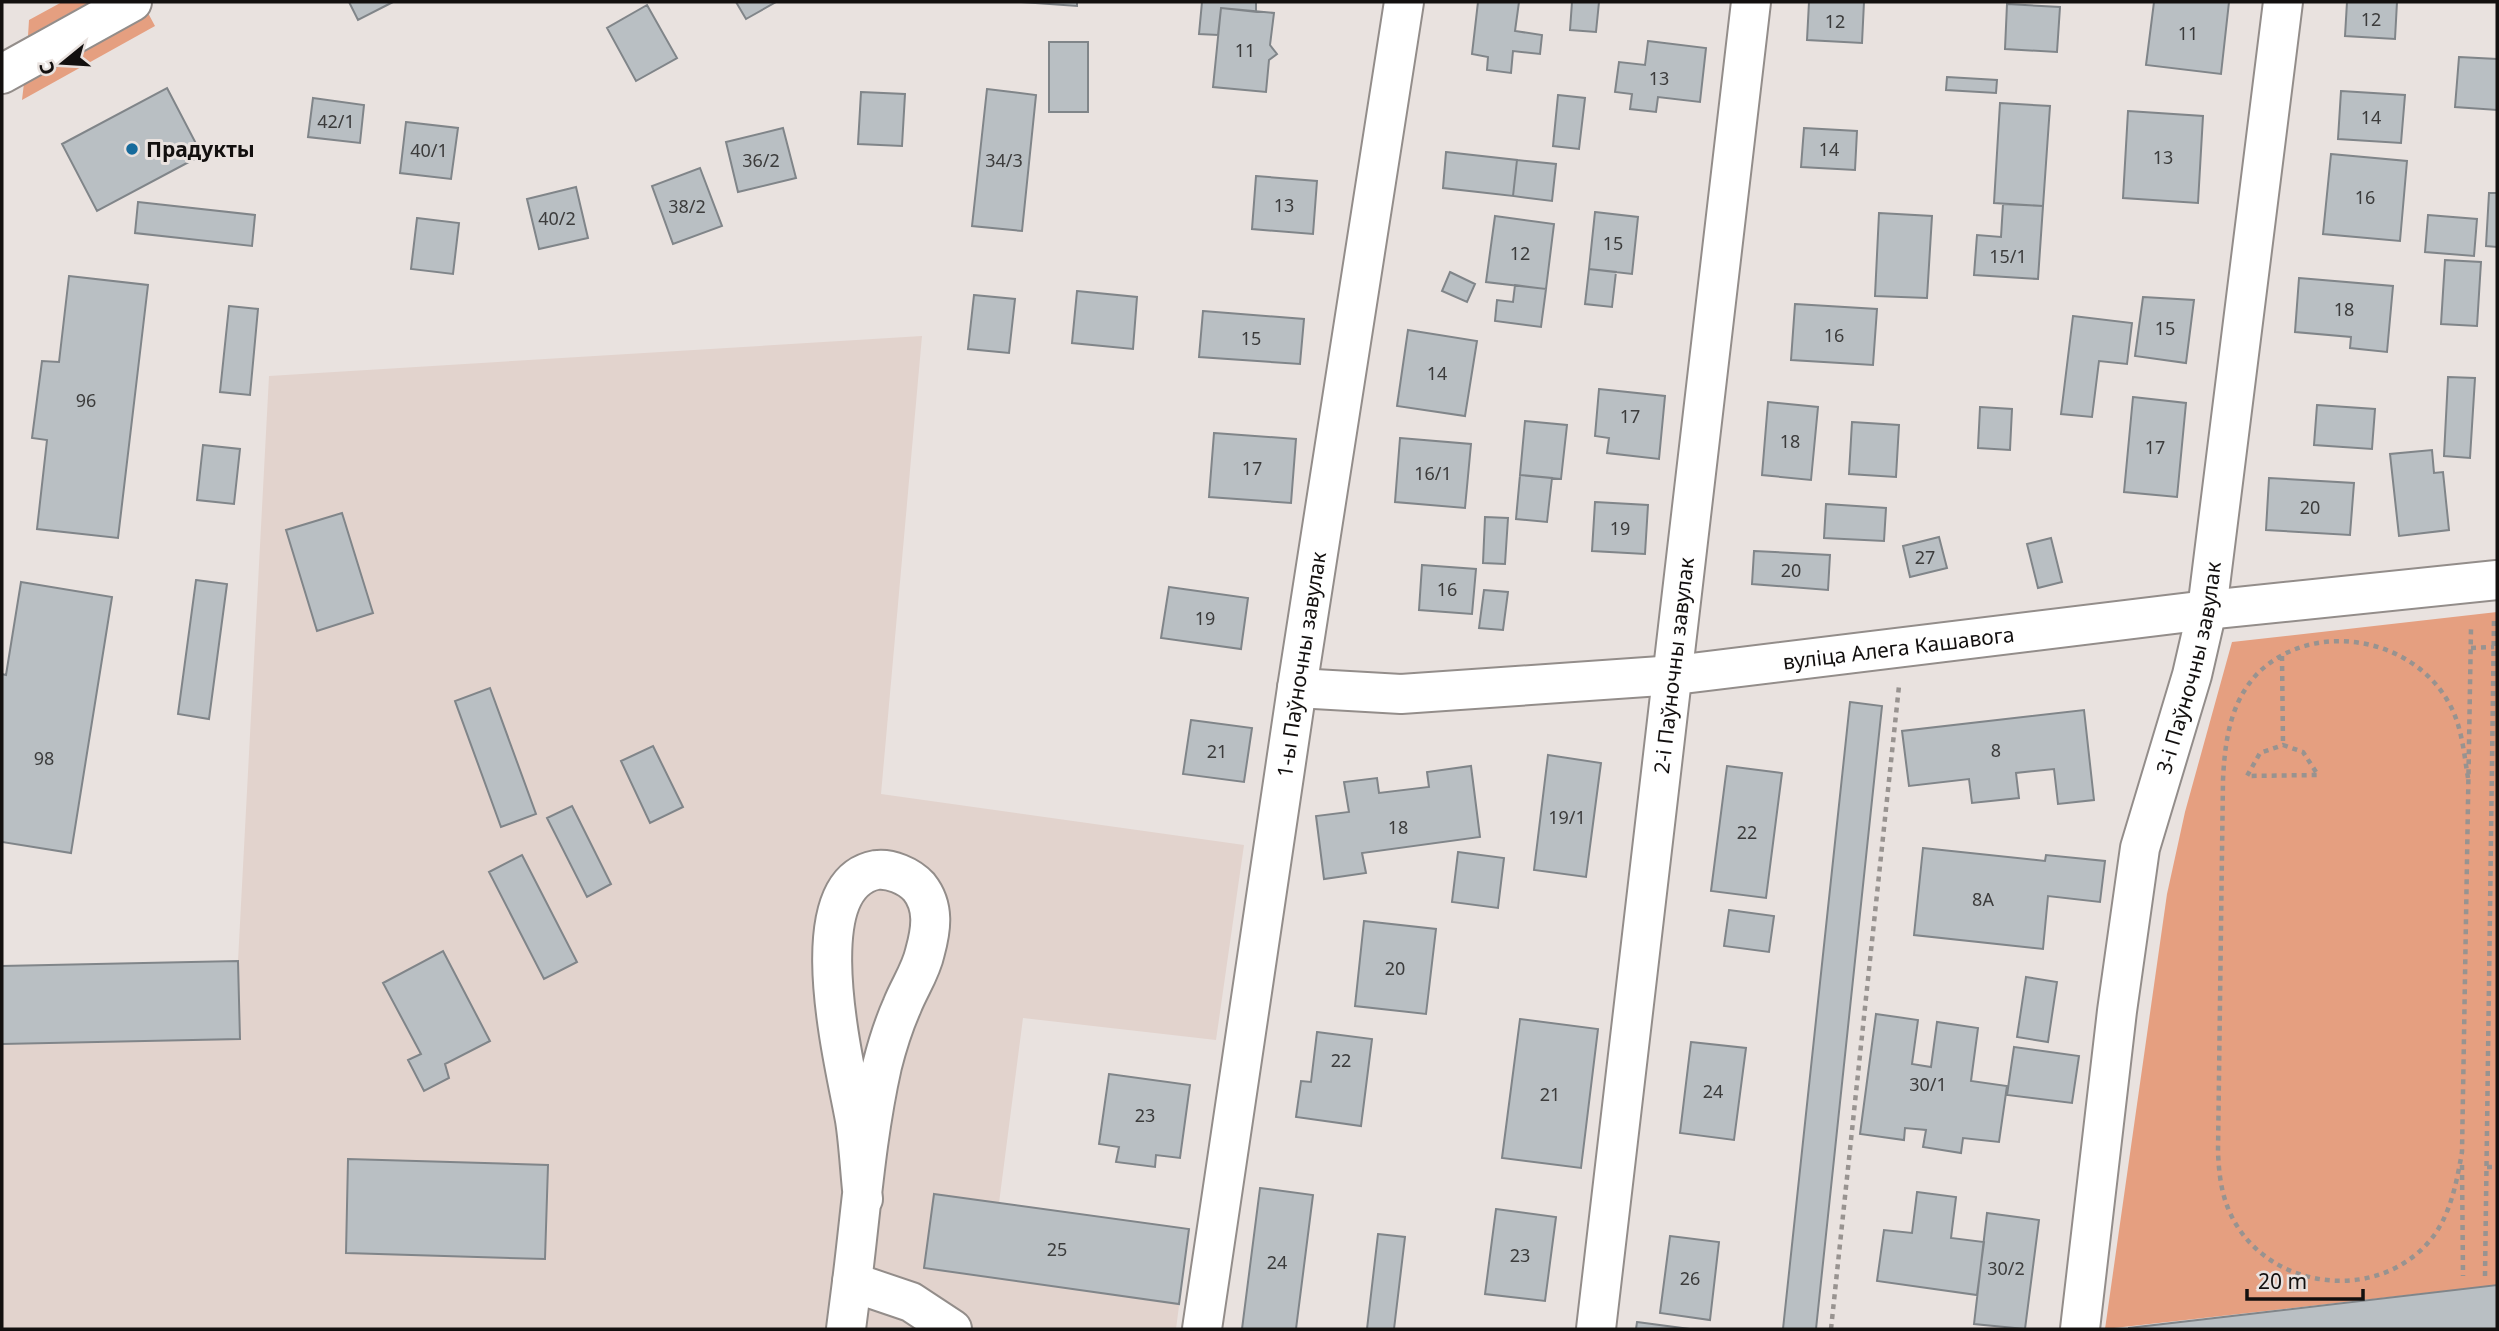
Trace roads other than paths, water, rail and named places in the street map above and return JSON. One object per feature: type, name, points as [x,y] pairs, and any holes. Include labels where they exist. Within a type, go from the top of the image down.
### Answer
[{"type":"street","points":[[2,74],[132,2]]},
{"type":"street","name":"1-ы Паўночны завулак","points":[[1202,1329],[1297,688],[1404,2]]},
{"type":"street","name":"2-і Паўночны завулак","points":[[1596,1329],[1675,675],[1751,2]]},
{"type":"street","name":"3-і Паўночны завулак","points":[[2080,1329],[2122,970],[2140,848],[2192,675],[2207,610],[2283,2]]},
{"type":"street","name":"вуліца Алега Кашавога","points":[[1297,688],[1401,694],[1675,675],[2207,610],[2495,580]]},
{"type":"street","points":[[846,1329],[883,1065],[900,1008],[924,958],[932,927],[929,905],[918,887],[901,873],[878,870],[855,878],[842,898],[835,925],[831,962],[835,1008],[856,1126],[863,1199]]},
{"type":"street","points":[[852,1282],[911,1302],[952,1329]]},
{"type":"place","name":"Прадукты","points":[[132,149]]}]
